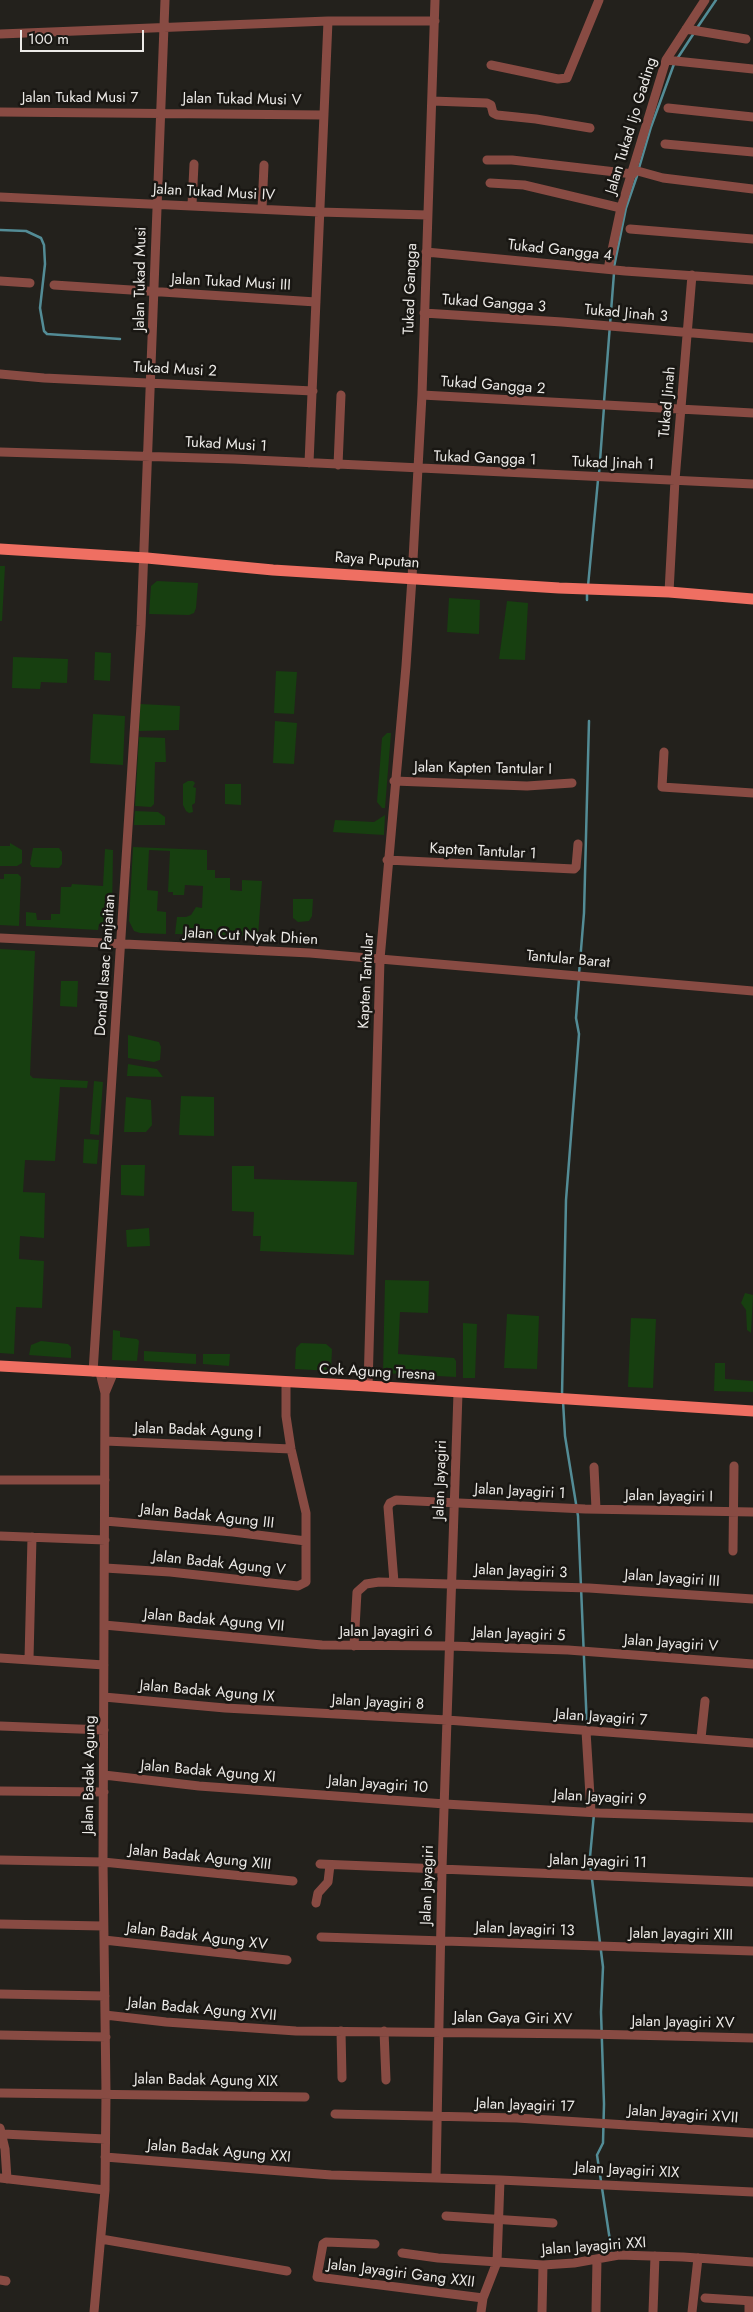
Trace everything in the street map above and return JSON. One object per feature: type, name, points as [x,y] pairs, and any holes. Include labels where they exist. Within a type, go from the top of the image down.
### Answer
[{"type":"main road","name":"Raya Puputan","points":[[0,549],[143,558],[273,570],[602,590],[669,592],[753,599]]},
{"type":"main road","name":"Cok Agung Tresna","points":[[0,1366],[113,1374],[368,1386],[753,1412]]},
{"type":"street","name":"Jalan Tukad Musi","points":[[143,558],[152,383],[156,204],[165,0]]},
{"type":"street","name":"Tukad Gangga","points":[[412,578],[422,395],[435,0]]},
{"type":"street","points":[[491,65],[558,79],[566,78],[599,0]]},
{"type":"street","name":"Jalan Tukad Ijo Gading","points":[[609,269],[621,208],[637,172],[669,60],[691,31],[705,0]]},
{"type":"street","points":[[309,463],[318,212],[328,21]]},
{"type":"street","points":[[0,34],[328,21],[435,21]]},
{"type":"street","points":[[691,31],[746,39]]},
{"type":"street","points":[[669,60],[753,69]]},
{"type":"street","points":[[432,101],[490,104],[494,114],[536,118],[590,128]]},
{"type":"street","points":[[668,108],[753,117]]},
{"type":"street","name":"Jalan Tukad Musi 7","points":[[0,112],[160,112]]},
{"type":"street","name":"Jalan Tukad Musi V","points":[[160,112],[323,115]]},
{"type":"street","points":[[665,144],[753,152]]},
{"type":"street","points":[[487,160],[512,160],[637,172],[753,190]]},
{"type":"street","points":[[192,205],[194,164]]},
{"type":"street","points":[[262,209],[264,165]]},
{"type":"street","points":[[490,183],[524,185],[621,208]]},
{"type":"street","name":"Jalan Tukad Musi IV","points":[[0,196],[318,212],[427,215]]},
{"type":"street","points":[[630,228],[753,239]]},
{"type":"street","name":"Tukad Gangga 4","points":[[426,252],[625,271],[692,275]]},
{"type":"street","points":[[692,275],[753,280]]},
{"type":"street","name":"Tukad Jinah","points":[[669,592],[675,480],[692,275]]},
{"type":"street","points":[[0,281],[30,283]]},
{"type":"street","name":"Jalan Tukad Musi III","points":[[54,285],[154,293],[316,302]]},
{"type":"street","name":"Tukad Gangga 3","points":[[424,313],[562,322]]},
{"type":"street","name":"Tukad Jinah 3","points":[[562,322],[753,338]]},
{"type":"street","name":"Tukad Musi 2","points":[[0,374],[40,378],[313,391]]},
{"type":"street","points":[[338,465],[341,395]]},
{"type":"street","name":"Tukad Gangga 2","points":[[422,395],[594,406],[753,412]]},
{"type":"street","name":"Tukad Musi 1","points":[[0,452],[149,456],[417,470]]},
{"type":"street","name":"Tukad Gangga 1","points":[[417,470],[550,475]]},
{"type":"street","name":"Tukad Jinah 1","points":[[550,475],[753,484]]},
{"type":"street","name":"Donald Isaac Panjaitan","points":[[97,1373],[143,558]]},
{"type":"street","name":"Kapten Tantular","points":[[368,1386],[380,959],[391,860],[394,781],[406,673],[412,578]]},
{"type":"street","points":[[664,752],[662,787],[753,793]]},
{"type":"street","name":"Jalan Kapten Tantular I","points":[[394,781],[527,786],[572,783]]},
{"type":"street","name":"Kapten Tantular 1","points":[[391,860],[541,869],[576,867],[578,844]]},
{"type":"street","name":"Jalan Cut Nyak Dhien","points":[[0,938],[310,953],[380,959]]},
{"type":"street","name":"Tantular Barat","points":[[380,959],[753,991]]},
{"type":"street","name":"Jalan Badak Agung","points":[[94,2312],[105,2190],[106,2157],[106,2037],[103,1926],[105,1393],[97,1373]]},
{"type":"street","name":"Jalan Badak Agung","points":[[105,1393],[113,1374]]},
{"type":"street","name":"Jalan Badak Agung V","points":[[105,1568],[170,1572],[298,1586],[306,1582],[308,1577],[306,1514],[291,1449],[286,1416],[286,1382]]},
{"type":"street","name":"Jalan Jayagiri","points":[[436,2178],[442,1868],[458,1393]]},
{"type":"street","name":"Jalan Badak Agung I","points":[[105,1441],[291,1449]]},
{"type":"street","points":[[733,1551],[734,1466]]},
{"type":"street","points":[[594,1467],[596,1510]]},
{"type":"street","points":[[0,1480],[105,1480]]},
{"type":"street","name":"Jalan Jayagiri 1","points":[[394,1582],[390,1503],[396,1500],[585,1509]]},
{"type":"street","name":"Jalan Jayagiri I","points":[[585,1509],[753,1512]]},
{"type":"street","name":"Jalan Badak Agung III","points":[[105,1521],[233,1532],[306,1542]]},
{"type":"street","points":[[0,1536],[105,1540]]},
{"type":"street","points":[[29,1659],[32,1537]]},
{"type":"street","name":"Jalan Jayagiri 3","points":[[354,1646],[355,1598],[360,1587],[379,1582],[589,1588]]},
{"type":"street","name":"Jalan Jayagiri III","points":[[589,1588],[753,1598]]},
{"type":"street","name":"Jalan Badak Agung VII","points":[[104,1625],[322,1645]]},
{"type":"street","name":"Jalan Jayagiri 6","points":[[322,1645],[450,1646]]},
{"type":"street","name":"Jalan Jayagiri 5","points":[[450,1646],[588,1651]]},
{"type":"street","name":"Jalan Jayagiri V","points":[[588,1651],[753,1664]]},
{"type":"street","points":[[0,1658],[104,1665]]},
{"type":"street","name":"Jalan Badak Agung IX","points":[[104,1698],[308,1713]]},
{"type":"street","points":[[701,1738],[705,1701]]},
{"type":"street","name":"Jalan Jayagiri 8","points":[[308,1713],[447,1720]]},
{"type":"street","name":"Jalan Jayagiri 7","points":[[447,1720],[753,1743]]},
{"type":"street","points":[[0,1726],[104,1730]]},
{"type":"street","points":[[590,1731],[594,1813]]},
{"type":"street","name":"Jalan Badak Agung XI","points":[[104,1774],[199,1786],[309,1794]]},
{"type":"street","points":[[0,1792],[104,1792]]},
{"type":"street","name":"Jalan Jayagiri 10","points":[[309,1794],[445,1804]]},
{"type":"street","name":"Jalan Jayagiri 9","points":[[445,1804],[594,1813],[753,1818]]},
{"type":"street","name":"Jalan Badak Agung XIII","points":[[0,1860],[103,1862],[294,1881]]},
{"type":"street","name":"Jalan Jayagiri 11","points":[[316,1903],[318,1893],[328,1882],[325,1864],[753,1882]]},
{"type":"street","points":[[0,1924],[103,1926]]},
{"type":"street","name":"Jalan Jayagiri 13","points":[[322,1937],[609,1947]]},
{"type":"street","name":"Jalan Badak Agung XV","points":[[104,1940],[287,1960]]},
{"type":"street","name":"Jalan Jayagiri XIII","points":[[609,1947],[753,1951]]},
{"type":"street","points":[[0,1994],[105,1996]]},
{"type":"street","name":"Jalan Badak Agung XVII","points":[[105,2015],[166,2022],[296,2031],[384,2031]]},
{"type":"street","points":[[341,2031],[342,2078]]},
{"type":"street","points":[[384,2031],[386,2080]]},
{"type":"street","name":"Jalan Gaya Giri XV","points":[[384,2031],[613,2036]]},
{"type":"street","points":[[0,2035],[106,2037]]},
{"type":"street","name":"Jalan Jayagiri XV","points":[[613,2036],[753,2038]]},
{"type":"street","name":"Jalan Badak Agung XIX","points":[[0,2092],[305,2097]]},
{"type":"street","name":"Jalan Jayagiri 17","points":[[335,2114],[437,2118],[517,2118],[612,2124]]},
{"type":"street","name":"Jalan Jayagiri XVII","points":[[612,2124],[753,2133]]},
{"type":"street","points":[[105,2139],[1,2131],[4,2178],[105,2190]]},
{"type":"street","name":"Jalan Badak Agung XXI","points":[[106,2157],[331,2175],[436,2178]]},
{"type":"street","points":[[436,2178],[500,2180],[497,2262],[483,2298],[481,2312]]},
{"type":"street","name":"Jalan Jayagiri XIX","points":[[500,2180],[753,2192]]},
{"type":"street","points":[[446,2216],[499,2221],[553,2223]]},
{"type":"street","points":[[101,2238],[287,2271]]},
{"type":"street","name":"Jalan Jayagiri Gang XXII","points":[[375,2244],[326,2242],[323,2244],[317,2276],[320,2279],[483,2298]]},
{"type":"street","name":"Jalan Jayagiri XXI","points":[[402,2253],[543,2265],[619,2255],[753,2262]]},
{"type":"street","points":[[653,2312],[655,2256]]},
{"type":"street","points":[[692,2312],[698,2258]]},
{"type":"street","points":[[596,2259],[596,2312]]},
{"type":"street","points":[[542,2312],[543,2265]]},
{"type":"street","points":[[704,2298],[751,2301],[749,2312]]},
{"type":"green space","points":[[0,566],[5,566],[2,621],[0,621]]},
{"type":"green space","points":[[157,581],[198,583],[194,613],[189,615],[149,614],[151,586]]},
{"type":"green space","points":[[449,598],[480,600],[479,634],[447,632]]},
{"type":"green space","points":[[507,601],[528,603],[525,660],[499,659]]},
{"type":"green space","points":[[95,652],[111,653],[110,681],[94,680]]},
{"type":"green space","points":[[13,657],[68,659],[67,683],[41,682],[40,689],[12,688]]},
{"type":"green space","points":[[276,671],[297,672],[294,714],[274,713]]},
{"type":"green space","points":[[140,704],[180,706],[179,730],[139,731]]},
{"type":"green space","points":[[93,714],[125,716],[123,765],[90,763]]},
{"type":"green space","points":[[275,721],[297,723],[294,764],[273,763]]},
{"type":"green space","points":[[387,733],[391,733],[385,808],[382,808],[377,802],[382,738]]},
{"type":"green space","points":[[139,737],[165,738],[166,762],[155,762],[154,804],[151,807],[135,806]]},
{"type":"green space","points":[[193,781],[195,783],[193,787],[196,788],[195,803],[192,805],[193,812],[189,813],[183,805],[183,784]]},
{"type":"green space","points":[[225,784],[241,784],[241,805],[225,804]]},
{"type":"green space","points":[[135,811],[158,812],[165,817],[165,825],[134,825]]},
{"type":"green space","points":[[385,815],[384,835],[333,832],[335,820],[374,822]]},
{"type":"green space","points":[[10,843],[22,850],[22,863],[17,866],[0,866],[0,846],[10,846]]},
{"type":"green space","points":[[133,847],[207,850],[207,870],[215,870],[215,878],[230,878],[230,890],[242,891],[242,880],[262,881],[258,936],[175,934],[177,917],[186,917],[191,915],[196,907],[202,908],[203,886],[185,885],[184,895],[173,895],[173,892],[168,892],[170,851],[149,850],[147,890],[158,891],[157,911],[166,912],[166,934],[134,931],[129,921]]},
{"type":"green space","points":[[33,848],[59,848],[62,852],[62,864],[59,868],[32,867],[30,864]]},
{"type":"green space","points":[[105,849],[113,850],[112,915],[106,915],[106,924],[99,924],[98,930],[26,926],[26,912],[36,913],[37,920],[51,920],[51,914],[60,914],[61,887],[71,887],[72,884],[103,886]]},
{"type":"green space","points":[[4,874],[18,874],[21,877],[19,926],[0,925],[0,879],[4,879]]},
{"type":"green space","points":[[293,899],[313,899],[312,916],[309,921],[298,922],[293,918]]},
{"type":"green space","points":[[0,949],[35,951],[30,1075],[33,1078],[88,1081],[87,1088],[60,1087],[55,1161],[25,1160],[23,1192],[45,1193],[44,1238],[20,1236],[19,1259],[44,1261],[42,1308],[16,1307],[14,1354],[0,1353]]},
{"type":"green space","points":[[61,981],[78,981],[77,1007],[60,1006]]},
{"type":"green space","points":[[128,1035],[159,1042],[161,1047],[160,1060],[154,1062],[128,1058]]},
{"type":"green space","points":[[128,1064],[157,1069],[163,1077],[127,1076]]},
{"type":"green space","points":[[94,1081],[103,1082],[99,1135],[90,1134]]},
{"type":"green space","points":[[181,1096],[214,1097],[214,1136],[179,1135]]},
{"type":"green space","points":[[126,1097],[151,1100],[152,1125],[146,1132],[124,1132]]},
{"type":"green space","points":[[84,1139],[99,1140],[97,1164],[83,1163]]},
{"type":"green space","points":[[121,1165],[145,1165],[144,1196],[121,1195]]},
{"type":"green space","points":[[232,1166],[254,1166],[254,1179],[357,1182],[354,1255],[260,1251],[261,1236],[253,1236],[254,1212],[232,1211]]},
{"type":"green space","points":[[149,1228],[150,1246],[127,1247],[126,1230]]},
{"type":"green space","points":[[385,1280],[429,1281],[428,1313],[400,1312],[398,1354],[454,1358],[456,1361],[456,1377],[383,1373]]},
{"type":"green space","points":[[745,1293],[753,1295],[751,1333],[747,1330],[746,1310],[741,1303]]},
{"type":"green space","points":[[507,1314],[539,1316],[537,1369],[504,1368]]},
{"type":"green space","points":[[631,1318],[656,1319],[653,1388],[628,1387]]},
{"type":"green space","points":[[463,1323],[477,1324],[475,1378],[463,1378]]},
{"type":"green space","points":[[113,1330],[120,1331],[120,1337],[137,1339],[139,1341],[137,1361],[112,1360]]},
{"type":"green space","points":[[41,1341],[68,1344],[71,1347],[71,1358],[29,1355],[31,1345]]},
{"type":"green space","points":[[301,1343],[326,1344],[332,1349],[331,1371],[295,1369],[296,1348]]},
{"type":"green space","points":[[144,1351],[196,1354],[196,1364],[144,1361]]},
{"type":"green space","points":[[203,1354],[230,1354],[229,1366],[203,1364]]},
{"type":"green space","points":[[715,1363],[725,1363],[725,1379],[753,1381],[753,1392],[714,1391]]},
{"type":"waterway","points":[[697,28],[716,0]]},
{"type":"waterway","points":[[677,59],[694,33]]},
{"type":"waterway","points":[[639,168],[651,127],[674,64]]},
{"type":"waterway","points":[[614,267],[626,208],[638,173]]},
{"type":"waterway","points":[[0,230],[26,231],[41,238],[44,245],[45,264],[40,308],[44,331],[47,334],[120,339]]},
{"type":"waterway","points":[[604,402],[614,273]]},
{"type":"waterway","points":[[599,474],[604,407]]},
{"type":"waterway","points":[[588,586],[598,480]]},
{"type":"waterway","points":[[587,591],[587,600]]},
{"type":"waterway","points":[[579,974],[584,913],[589,721]]},
{"type":"waterway","points":[[562,1395],[566,1200],[579,1034],[576,1018],[579,979]]},
{"type":"waterway","points":[[563,1401],[565,1436],[578,1516],[587,1729]]},
{"type":"waterway","points":[[591,1873],[590,1857],[594,1814]]},
{"type":"waterway","points":[[592,1879],[603,1967],[601,2012],[604,2104],[603,2143],[597,2155],[612,2254]]}]
